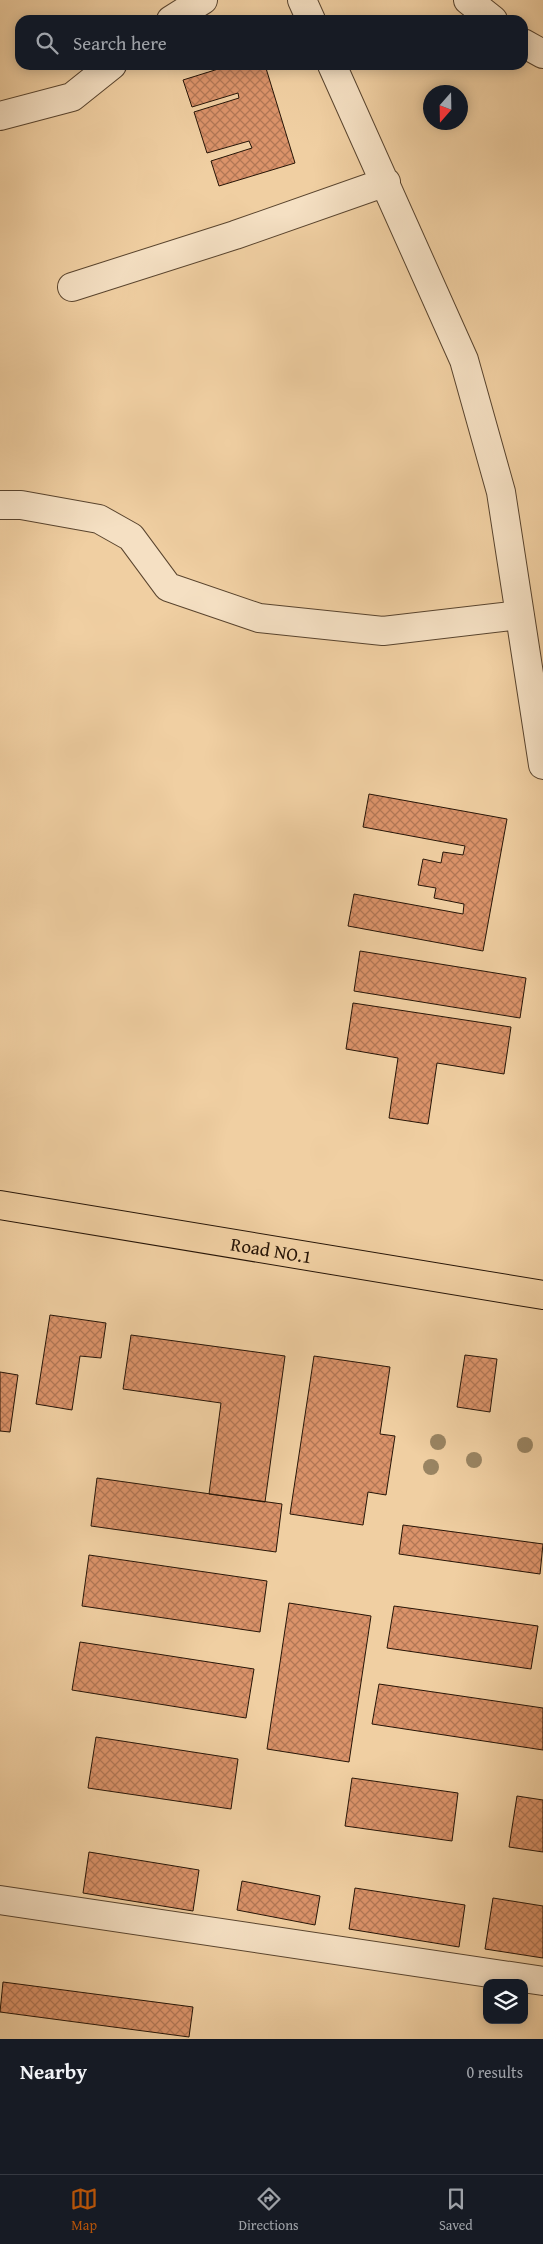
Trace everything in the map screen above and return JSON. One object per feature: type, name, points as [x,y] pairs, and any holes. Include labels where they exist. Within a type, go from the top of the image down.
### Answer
[{"type":"highway","name":"Road NO.1","points":[[0,1205],[543,1295]]},
{"type":"street","points":[[179,15],[203,0]]},
{"type":"street","points":[[302,0],[309,15]]},
{"type":"street","points":[[468,0],[487,15]]},
{"type":"street","points":[[528,46],[543,54]]},
{"type":"street","points":[[0,116],[72,97],[106,70]]},
{"type":"street","points":[[334,70],[464,360],[501,492],[543,765]]},
{"type":"street","points":[[72,287],[235,235],[386,182]]},
{"type":"street","points":[[0,505],[21,505],[99,518],[131,537],[168,587],[259,618],[383,632],[520,615]]},
{"type":"street","points":[[0,1900],[543,1981]]},
{"type":"building","points":[[215,70],[267,70],[295,163],[219,186],[211,161],[252,148],[249,141],[207,153],[194,112],[239,98],[238,93],[192,107],[183,80]]},
{"type":"building","points":[[369,794],[507,819],[483,951],[348,926],[354,894],[463,914],[464,904],[434,898],[436,888],[418,885],[423,859],[441,863],[443,852],[463,855],[465,846],[363,827]]},
{"type":"building","points":[[360,951],[526,978],[520,1018],[354,991]]},
{"type":"building","points":[[353,1003],[511,1027],[504,1074],[437,1063],[428,1124],[389,1118],[398,1058],[346,1049]]},
{"type":"building","points":[[50,1315],[106,1323],[101,1358],[80,1356],[72,1410],[36,1404]]},
{"type":"building","points":[[131,1335],[285,1356],[265,1502],[209,1494],[221,1403],[123,1389]]},
{"type":"building","points":[[465,1355],[497,1359],[490,1412],[457,1407]]},
{"type":"building","points":[[314,1356],[390,1367],[380,1434],[395,1436],[386,1495],[368,1492],[363,1525],[290,1514]]},
{"type":"building","points":[[0,1372],[18,1375],[10,1432],[0,1431]]},
{"type":"building","points":[[97,1478],[282,1504],[276,1552],[91,1526]]},
{"type":"building","points":[[403,1525],[543,1544],[540,1574],[399,1554]]},
{"type":"building","points":[[89,1555],[267,1581],[260,1632],[82,1606]]},
{"type":"building","points":[[289,1603],[371,1616],[349,1762],[267,1749]]},
{"type":"building","points":[[394,1606],[538,1626],[531,1669],[387,1648]]},
{"type":"building","points":[[80,1642],[254,1669],[246,1718],[72,1690]]},
{"type":"building","points":[[379,1684],[543,1708],[543,1750],[372,1724]]},
{"type":"building","points":[[96,1737],[238,1759],[231,1809],[88,1788]]},
{"type":"building","points":[[352,1778],[458,1793],[452,1841],[345,1826]]},
{"type":"building","points":[[517,1796],[543,1800],[543,1852],[509,1847]]},
{"type":"building","points":[[89,1852],[199,1870],[193,1911],[83,1893]]},
{"type":"building","points":[[242,1881],[320,1896],[315,1925],[237,1910]]},
{"type":"building","points":[[355,1888],[465,1905],[459,1947],[349,1929]]},
{"type":"building","points":[[493,1898],[543,1906],[543,1958],[485,1949]]},
{"type":"building","points":[[3,1982],[193,2007],[189,2037],[0,2012]]}]
